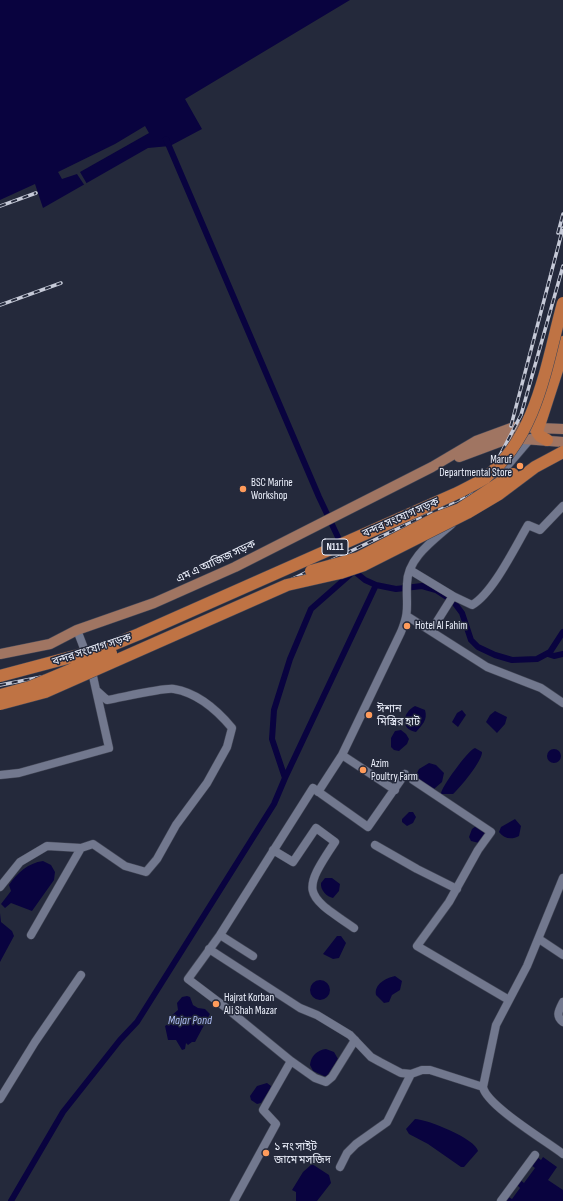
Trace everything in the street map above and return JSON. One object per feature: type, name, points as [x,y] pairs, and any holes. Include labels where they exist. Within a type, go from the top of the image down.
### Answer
[{"type":"highway","name":"বন্দর সংযোগ সড়ক","points":[[0,676],[105,648],[456,494],[484,479],[516,445],[531,416],[563,303]]},
{"type":"highway","points":[[547,440],[540,436],[538,427],[558,367],[563,342]]},
{"type":"highway","points":[[0,695],[30,687],[256,589],[288,578],[358,558],[436,518],[460,509],[550,450],[563,444]]},
{"type":"highway","points":[[0,704],[44,692],[287,585],[340,573],[364,565],[467,513],[499,494],[535,467],[563,452]]},
{"type":"main road","name":"এম এ আজিজ সড়ক","points":[[0,654],[50,644],[77,630],[154,603],[235,567],[432,467],[476,441],[501,431],[514,427],[563,429]]},
{"type":"main road","name":"এম এ আজিজ সড়ক","points":[[432,467],[506,438],[531,438],[563,444]]},
{"type":"street","points":[[318,792],[342,755],[408,616],[406,582],[414,560],[468,509],[531,438]]},
{"type":"street","points":[[410,570],[453,596],[472,605],[480,600],[494,584],[528,525],[540,530],[546,522],[549,522],[563,506]]},
{"type":"street","points":[[431,631],[453,596]]},
{"type":"street","points":[[408,616],[487,667],[542,688],[563,703]]},
{"type":"street","points":[[0,775],[19,773],[109,748],[90,665],[77,630]]},
{"type":"street","points":[[0,887],[20,862],[47,846],[81,848],[92,844],[125,866],[146,872],[157,859],[176,825],[207,783],[227,747],[232,728],[222,715],[199,698],[173,688],[107,700],[96,690]]},
{"type":"street","points":[[342,755],[395,790]]},
{"type":"street","points":[[355,1040],[332,1077],[326,1082],[315,1078],[225,1006],[188,979],[220,935],[313,788],[368,827],[405,774]]},
{"type":"street","points":[[413,780],[491,832],[478,850],[457,889],[417,946],[509,1000]]},
{"type":"street","points":[[274,850],[293,862],[316,828],[335,842],[314,876],[313,893],[318,902],[354,928]]},
{"type":"street","points":[[375,845],[417,869],[457,889]]},
{"type":"street","points":[[31,935],[81,848]]},
{"type":"street","points":[[563,878],[560,894],[496,1025],[483,1087],[484,1093],[501,1110],[563,1154]]},
{"type":"street","points":[[220,935],[253,956]]},
{"type":"street","points":[[539,939],[563,955]]},
{"type":"street","points":[[209,949],[300,1008],[326,1020],[355,1040],[371,1057],[387,1067],[401,1073],[411,1074],[422,1070],[430,1070],[483,1087]]},
{"type":"street","points":[[0,1099],[35,1042],[81,976]]},
{"type":"street","points":[[563,1002],[557,1015],[558,1019],[563,1022]]},
{"type":"street","points":[[234,1201],[276,1124],[263,1110],[292,1061]]},
{"type":"street","points":[[340,1167],[348,1153],[356,1144],[387,1122],[411,1074]]},
{"type":"street","points":[[501,1201],[535,1155]]},
{"type":"water","points":[[0,0],[350,0],[185,99],[202,129],[170,146],[148,148],[43,208],[35,184],[0,200]]},
{"type":"water","points":[[415,706],[425,710],[426,714],[424,722],[416,732],[407,728],[405,724],[408,712]]},
{"type":"water","points":[[462,710],[466,715],[458,727],[452,722],[457,713]]},
{"type":"water","points":[[495,711],[507,717],[505,724],[497,733],[486,722],[490,715]]},
{"type":"water","points":[[401,730],[409,739],[407,744],[399,751],[394,750],[391,747],[391,738],[395,731]]},
{"type":"water","points":[[475,748],[482,752],[479,761],[470,774],[453,794],[441,794],[455,770],[471,750]]},
{"type":"water","points":[[551,749],[557,749],[561,753],[561,759],[557,763],[551,763],[547,759],[547,753]]},
{"type":"water","points":[[429,763],[436,765],[444,773],[442,782],[434,789],[415,777],[419,769]]},
{"type":"water","points":[[409,812],[413,812],[416,817],[413,823],[407,826],[402,822],[402,819]]},
{"type":"water","points":[[515,819],[521,826],[519,836],[511,838],[503,836],[499,832],[501,827]]},
{"type":"water","points":[[476,826],[486,832],[479,843],[471,841],[469,837],[472,829]]},
{"type":"water","points":[[43,861],[51,865],[55,872],[54,880],[32,911],[11,903],[5,908],[1,904],[11,891],[9,885],[12,881],[28,866]]},
{"type":"water","points":[[325,878],[332,878],[340,884],[339,891],[333,898],[326,895],[321,886],[321,883]]},
{"type":"water","points":[[0,913],[1,922],[12,931],[14,936],[0,962]]},
{"type":"water","points":[[337,936],[341,936],[346,943],[339,958],[333,959],[323,954]]},
{"type":"water","points":[[395,976],[402,981],[400,990],[392,995],[389,1002],[384,1003],[376,995],[377,988],[381,982]]},
{"type":"water","points":[[320,980],[327,983],[330,990],[327,997],[320,1000],[313,997],[310,990],[313,983]]},
{"type":"water","name":"Majar Pond","points":[[182,997],[190,997],[193,1005],[198,1008],[205,1009],[210,1014],[195,1042],[188,1045],[186,1043],[185,1049],[182,1050],[176,1040],[168,1040],[165,1026],[175,1020],[171,1016],[178,1010],[177,1003]]},
{"type":"water","points":[[326,1049],[334,1052],[338,1059],[327,1076],[324,1076],[313,1071],[310,1065],[315,1054]]},
{"type":"water","points":[[267,1083],[271,1086],[261,1103],[257,1104],[251,1100],[250,1096],[257,1086]]},
{"type":"water","points":[[415,1119],[430,1122],[450,1130],[469,1141],[478,1151],[464,1167],[461,1167],[428,1144],[409,1134],[406,1129]]},
{"type":"water","points":[[537,1157],[541,1160],[543,1157],[557,1167],[548,1180],[563,1190],[563,1201],[503,1201],[507,1196],[512,1199],[520,1188],[516,1184],[519,1179],[524,1183],[535,1168],[531,1165]]},
{"type":"water","points":[[312,1164],[329,1175],[331,1183],[317,1201],[296,1201],[296,1192],[292,1190],[303,1172]]},
{"type":"pier","points":[[145,126],[149,133],[80,172],[87,184],[85,186],[77,174],[62,179],[58,172],[115,144]]},
{"type":"waterway","points":[[166,139],[319,497],[354,571],[365,580],[376,585],[396,589],[422,586],[436,590],[453,601],[462,613],[471,640],[478,647],[495,655],[512,660],[537,659],[550,652],[563,632]]},
{"type":"waterway","points":[[11,1201],[63,1112],[120,1040],[137,1022],[274,804],[285,778],[272,739],[274,710],[290,659],[311,609],[353,572]]},
{"type":"waterway","points":[[285,778],[376,585]]},
{"type":"waterway","points":[[548,654],[554,656],[563,654]]},
{"type":"railway","points":[[0,206],[36,193]]},
{"type":"railway","points":[[558,233],[563,214]]},
{"type":"railway","points":[[511,426],[563,228]]},
{"type":"railway","points":[[0,685],[52,675],[148,648],[462,498],[483,484],[521,415],[563,266]]},
{"type":"railway","points":[[0,305],[61,283]]},
{"type":"place","name":"Maruf Departmental Store","points":[[520,466]]},
{"type":"place","name":"BSC Marine Workshop","points":[[243,489]]},
{"type":"place","name":"Hotel Al Fahim","points":[[407,626]]},
{"type":"place","name":"ঈশান মিস্ত্রির হাট","points":[[369,715]]},
{"type":"place","name":"Azim Poultry Farm","points":[[363,770]]},
{"type":"place","name":"Hajrat Korban Ali Shah Mazar","points":[[216,1004]]},
{"type":"place","name":"১ নং সাইট জামে মসজিদ","points":[[266,1153]]}]
